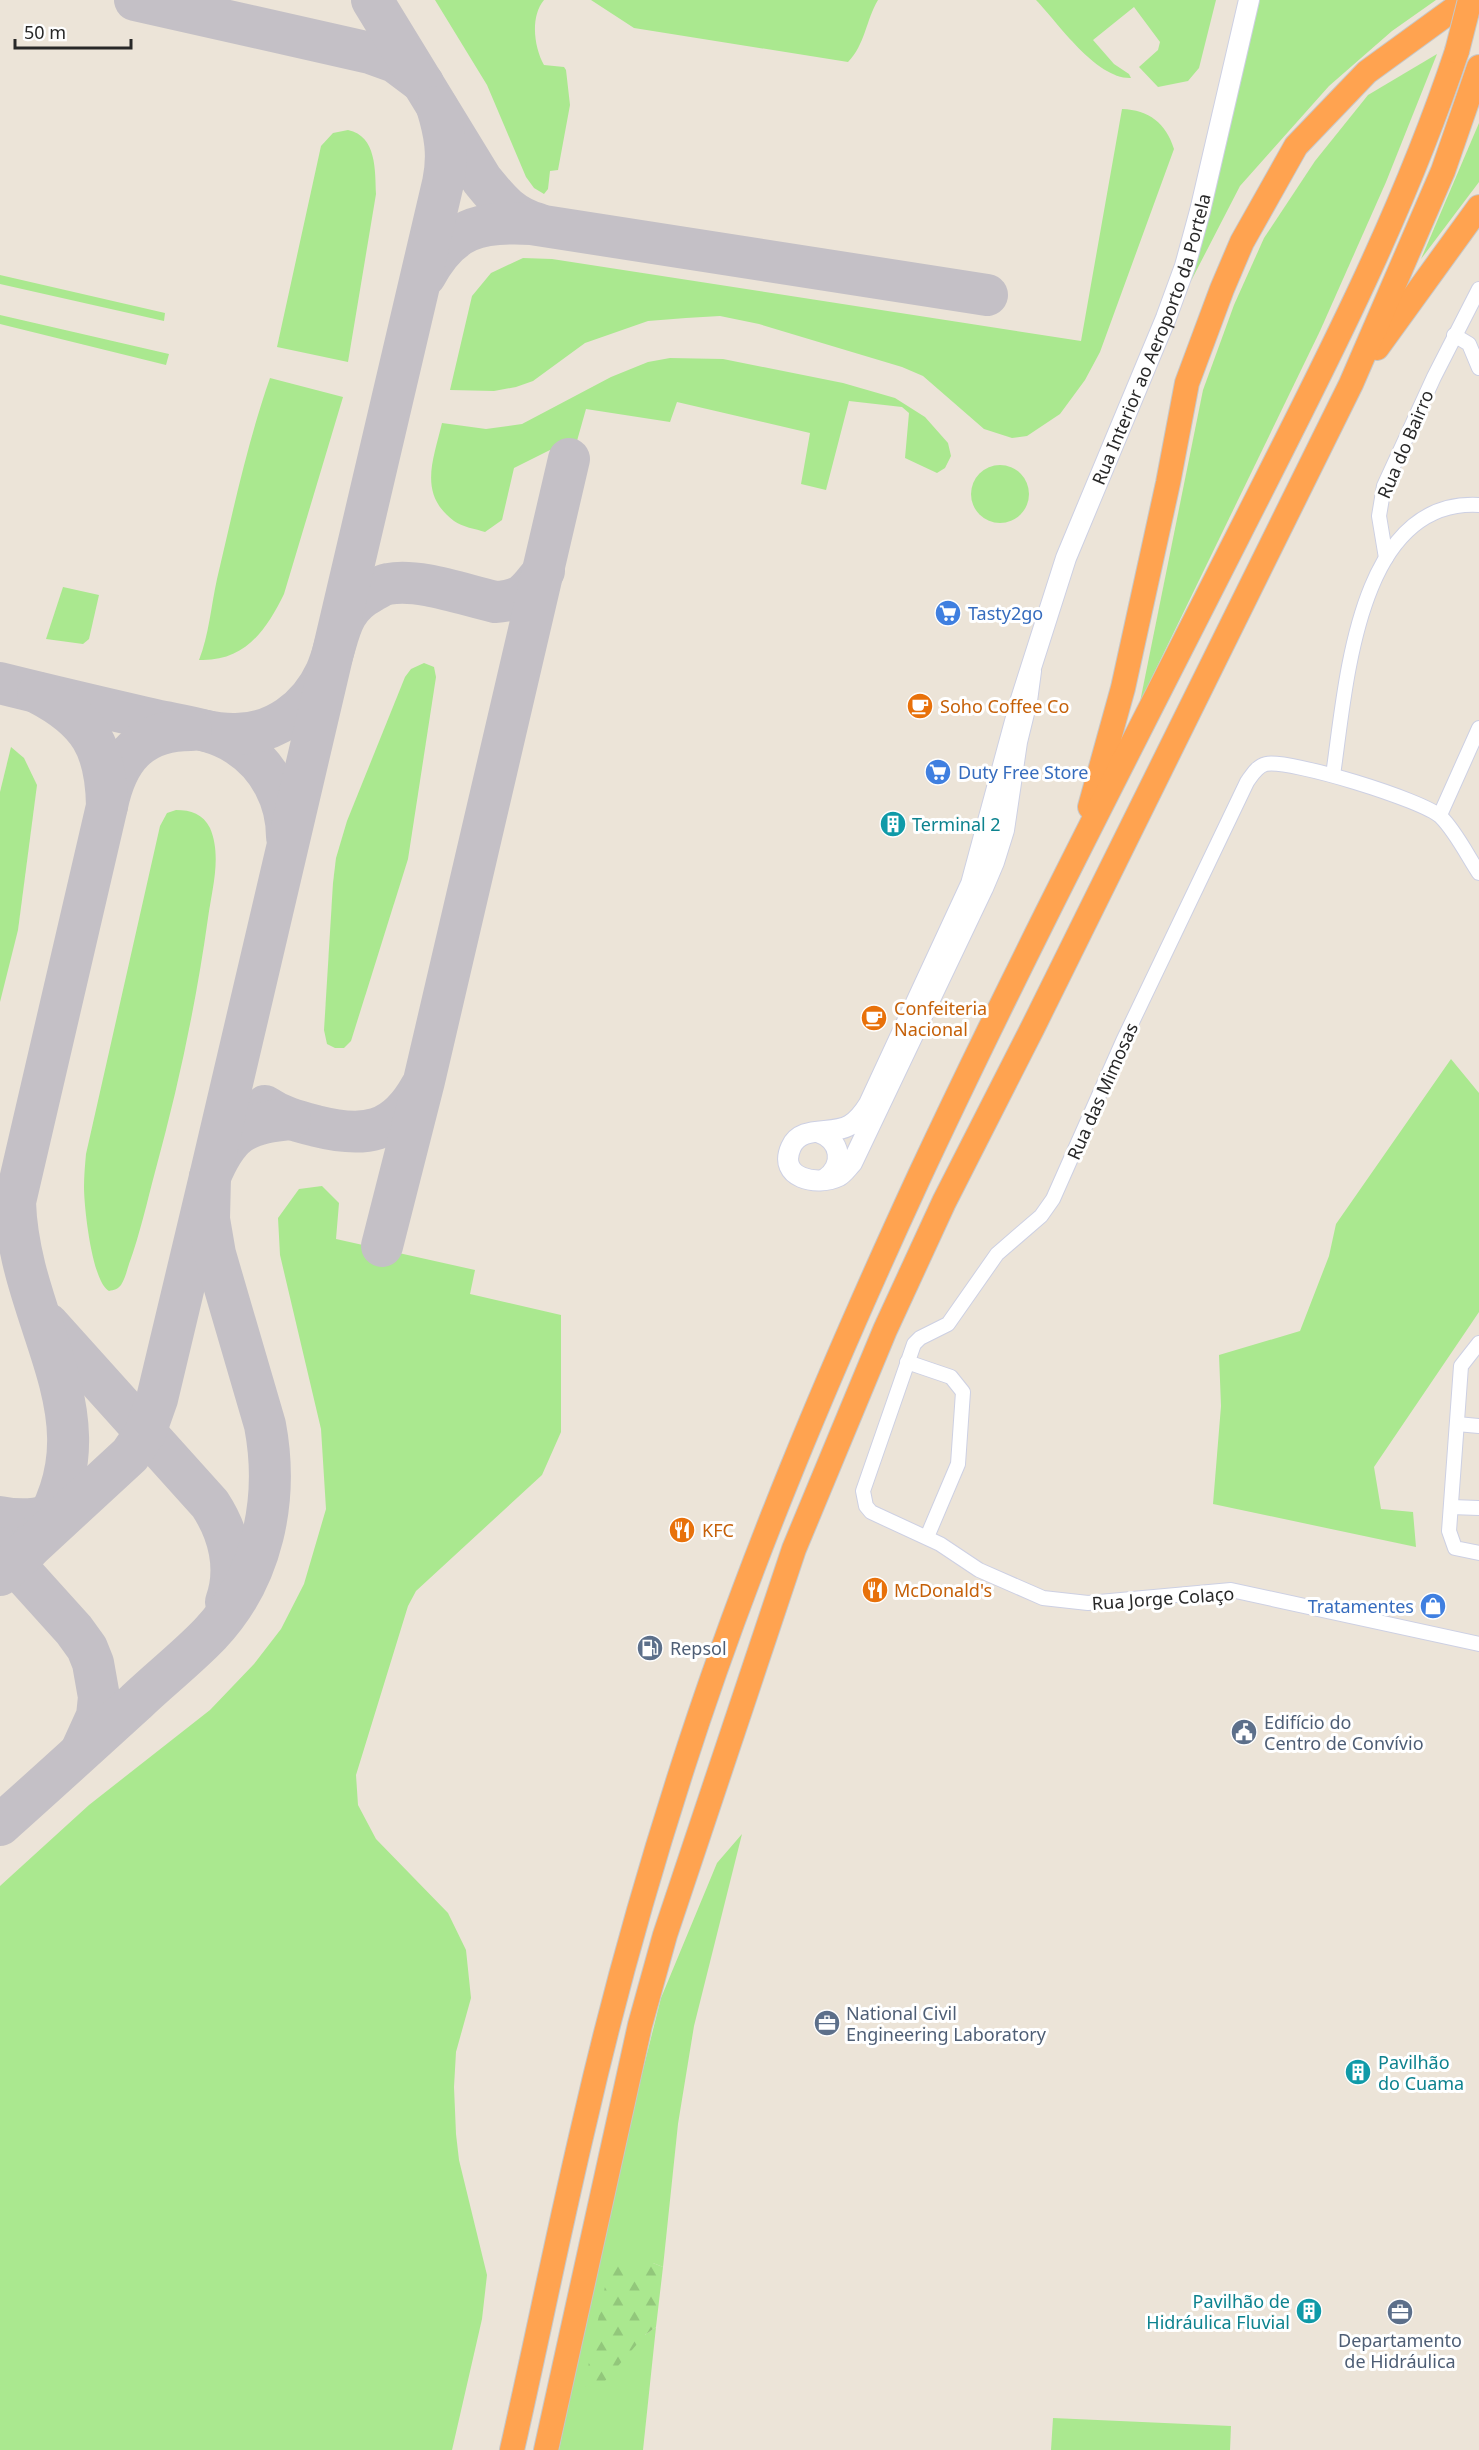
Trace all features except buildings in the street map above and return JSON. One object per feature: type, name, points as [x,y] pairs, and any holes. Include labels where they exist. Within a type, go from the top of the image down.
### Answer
[{"type":"highway","points":[[1074,860],[1123,688],[1168,483],[1187,383],[1238,252],[1296,146],[1367,72],[1468,0]]},
{"type":"highway","points":[[512,2450],[610,2016],[661,1839],[705,1702],[763,1536],[808,1425],[920,1175],[1074,860],[1360,290],[1413,172],[1436,113],[1457,51],[1468,0]]},
{"type":"highway","points":[[1436,23],[1478,0]]},
{"type":"highway","points":[[546,2450],[640,2025],[665,1935],[794,1548],[885,1329],[944,1202],[1039,1016],[1352,384],[1443,171],[1479,67]]},
{"type":"highway","points":[[1352,384],[1479,207]]},
{"type":"street","name":"Rua Interior ao Aeroporto da Portela","points":[[1031,671],[1066,558],[1166,318],[1185,266],[1249,0]]},
{"type":"street","name":"Rua do Bairro","points":[[1386,558],[1378,516],[1384,486],[1454,335],[1479,289]]},
{"type":"street","points":[[1454,335],[1469,344],[1479,369]]},
{"type":"street","points":[[1479,505],[1462,504],[1432,512],[1402,534],[1386,558],[1359,622],[1349,657],[1333,775],[1401,798],[1440,815],[1479,873]]},
{"type":"street","points":[[1031,671],[1027,701],[1017,742],[1004,830],[994,862],[859,1152],[845,1171],[838,1176],[807,1181],[794,1171],[790,1164],[791,1147],[795,1140],[810,1132],[849,1126],[860,1116],[879,1087],[971,884],[1021,699],[1031,671]]},
{"type":"street","points":[[1440,815],[1478,731]]},
{"type":"street","name":"Rua das Mimosas","points":[[866,1506],[863,1491],[914,1344],[920,1338],[948,1324],[997,1254],[1041,1216],[1053,1199],[1123,1041],[1247,782],[1256,770],[1265,764],[1277,764],[1333,775]]},
{"type":"street","points":[[818,1132],[831,1139],[838,1153],[836,1168],[825,1179]]},
{"type":"street","points":[[1479,1343],[1461,1366],[1449,1531],[1455,1548],[1479,1553]]},
{"type":"street","points":[[908,1362],[951,1377],[963,1392],[958,1464],[927,1537]]},
{"type":"street","points":[[1457,1424],[1479,1426]]},
{"type":"street","name":"Rua Jorge Colaço","points":[[866,1506],[879,1516],[927,1537],[979,1570],[1043,1598],[1088,1603],[1231,1590],[1479,1644]]},
{"type":"street","points":[[1451,1507],[1479,1508]]},
{"type":"green space","points":[[435,0],[544,0],[535,23],[538,50],[544,65],[564,67],[566,70],[570,105],[558,170],[550,171],[548,189],[544,194],[534,188],[526,177],[487,85]]},
{"type":"green space","points":[[591,0],[878,0],[862,40],[848,62],[634,28]]},
{"type":"green space","points":[[1036,0],[1216,0],[1199,68],[1188,81],[1158,87],[1139,67],[1158,50],[1160,42],[1134,7],[1093,40],[1114,64],[1129,74],[1131,78],[1118,76],[1105,70],[1092,60]]},
{"type":"green space","points":[[1259,0],[1436,0],[1392,31],[1329,86],[1240,186],[1191,281]]},
{"type":"green space","points":[[1437,54],[1386,182],[1320,331],[1140,702],[1203,390],[1234,305],[1264,238],[1315,161],[1368,95]]},
{"type":"green space","points":[[1122,109],[1140,112],[1155,120],[1166,132],[1174,149],[1100,352],[1085,380],[1060,414],[1027,436],[1012,438],[984,429],[923,376],[902,367],[759,324],[720,316],[648,321],[585,343],[533,381],[516,387],[494,391],[450,390],[472,296],[491,273],[523,258],[552,259],[1081,341]]},
{"type":"green space","points":[[1479,123],[1479,182],[1421,259]]},
{"type":"green space","points":[[348,130],[364,139],[369,147],[374,165],[376,194],[348,362],[277,347],[321,146],[333,133]]},
{"type":"green space","points":[[0,275],[165,313],[164,321],[0,284]]},
{"type":"green space","points":[[0,315],[169,354],[166,365],[0,324]]},
{"type":"green space","points":[[670,358],[723,359],[843,383],[895,398],[925,417],[948,443],[951,456],[945,468],[937,473],[905,458],[909,413],[902,407],[849,401],[826,490],[801,484],[810,433],[677,402],[670,422],[586,409],[573,455],[550,450],[514,468],[502,520],[485,532],[454,521],[443,511],[436,500],[431,476],[442,423],[486,429],[522,424],[611,377],[648,362]]},
{"type":"green space","points":[[270,378],[343,397],[284,594],[277,608],[261,632],[241,650],[229,656],[199,660],[208,631],[217,579],[241,478]]},
{"type":"green space","points":[[1000,465],[1011,467],[1024,478],[1029,494],[1027,505],[1016,518],[1000,523],[989,521],[976,510],[971,494],[973,483],[984,470]]},
{"type":"green space","points":[[63,587],[99,595],[89,639],[83,644],[46,639]]},
{"type":"green space","points":[[424,663],[434,667],[436,677],[408,859],[351,1041],[344,1048],[335,1048],[327,1044],[324,1030],[336,858],[347,821],[405,677],[411,669]]},
{"type":"green space","points":[[11,747],[24,758],[37,785],[18,930],[0,1002],[0,792]]},
{"type":"green space","points":[[176,810],[196,814],[204,819],[210,828],[214,839],[216,861],[214,884],[179,1077],[140,1230],[121,1285],[109,1291],[98,1274],[87,1226],[84,1197],[86,1154],[160,826],[167,813]]},
{"type":"green space","points":[[1451,1059],[1479,1093],[1479,1312],[1374,1467],[1381,1509],[1413,1512],[1416,1547],[1213,1504],[1221,1406],[1219,1355],[1300,1331],[1329,1256],[1336,1224]]},
{"type":"green space","points":[[322,1186],[339,1203],[336,1239],[475,1270],[470,1294],[561,1315],[561,1432],[542,1475],[416,1591],[408,1606],[356,1775],[358,1805],[376,1839],[448,1913],[466,1950],[471,1998],[456,2052],[454,2087],[456,2134],[459,2160],[487,2275],[482,2319],[452,2450],[0,2450],[0,1886],[89,1805],[210,1710],[254,1664],[281,1629],[304,1584],[326,1509],[321,1429],[280,1255],[278,1218],[299,1189]]},
{"type":"green space","points":[[742,1834],[694,2026],[678,2124],[663,2267],[653,2263],[645,2335],[656,2327],[643,2450],[559,2450],[609,2205],[661,1998],[717,1863]]},
{"type":"green space","points":[[610,2263],[653,2263],[663,2267],[656,2327],[645,2335],[598,2389],[584,2386]]},
{"type":"green space","points":[[1053,2418],[1231,2426],[1230,2450],[1051,2450]]},
{"type":"taxiway","points":[[135,0],[370,53],[395,62],[423,83]]},
{"type":"taxiway","points":[[372,0],[482,180],[513,212],[538,224]]},
{"type":"taxiway","points":[[0,1825],[210,1634],[228,1612],[243,1588],[263,1536],[270,1481],[265,1425],[215,1254],[209,1219],[210,1177],[443,183],[446,163],[445,144],[437,107]]},
{"type":"taxiway","points":[[425,276],[445,247],[456,238],[481,226],[513,223],[987,295]]},
{"type":"taxiway","points":[[382,1246],[424,1081],[569,459]]},
{"type":"taxiway","points":[[201,730],[225,734],[262,730],[276,725],[300,708],[319,685],[326,672],[345,617],[360,599],[381,586],[413,583],[495,602],[520,597],[544,571]]},
{"type":"taxiway","points":[[0,683],[198,729],[229,740],[249,753],[267,773],[280,797],[287,837]]},
{"type":"taxiway","points":[[26,1552],[54,1507],[67,1463],[67,1421],[59,1380],[32,1295],[21,1250],[15,1202],[107,806],[103,768],[92,738],[71,714],[38,693]]},
{"type":"taxiway","points":[[107,806],[117,774],[134,750],[145,741],[158,735],[191,730]]},
{"type":"taxiway","points":[[265,1106],[283,1116],[316,1126],[349,1132],[363,1131],[377,1129],[400,1115],[421,1087]]},
{"type":"taxiway","points":[[0,1575],[130,1455],[145,1433],[157,1399],[210,1177],[223,1150],[239,1133],[260,1124],[290,1119]]},
{"type":"taxiway","points":[[48,1324],[210,1504],[217,1515],[230,1551],[230,1589],[226,1602]]},
{"type":"taxiway","points":[[0,1517],[35,1518],[52,1515],[69,1508]]},
{"type":"taxiway","points":[[0,1548],[74,1630],[87,1648],[93,1663],[99,1697],[97,1716],[82,1749]]},
{"type":"place","name":"Tasty2go","points":[[948,613]]},
{"type":"place","name":"Soho Coffee Co","points":[[920,706]]},
{"type":"place","name":"Duty Free Store","points":[[938,772]]},
{"type":"place","name":"Terminal 2","points":[[893,824]]},
{"type":"place","name":"Confeiteria Nacional","points":[[874,1018]]},
{"type":"place","name":"KFC","points":[[682,1530]]},
{"type":"place","name":"McDonald's","points":[[875,1590]]},
{"type":"place","name":"Tratamentes","points":[[1433,1606]]},
{"type":"place","name":"Repsol","points":[[650,1648]]},
{"type":"place","name":"Edifício do Centro de Convívio","points":[[1244,1732]]},
{"type":"place","name":"National Civil Engineering Laboratory","points":[[827,2023]]},
{"type":"place","name":"Pavilhão do Cuama","points":[[1358,2072]]},
{"type":"place","name":"Pavilhão de Hidráulica Fluvial","points":[[1309,2311]]},
{"type":"place","name":"Departamento de Hidráulica","points":[[1400,2312]]}]
